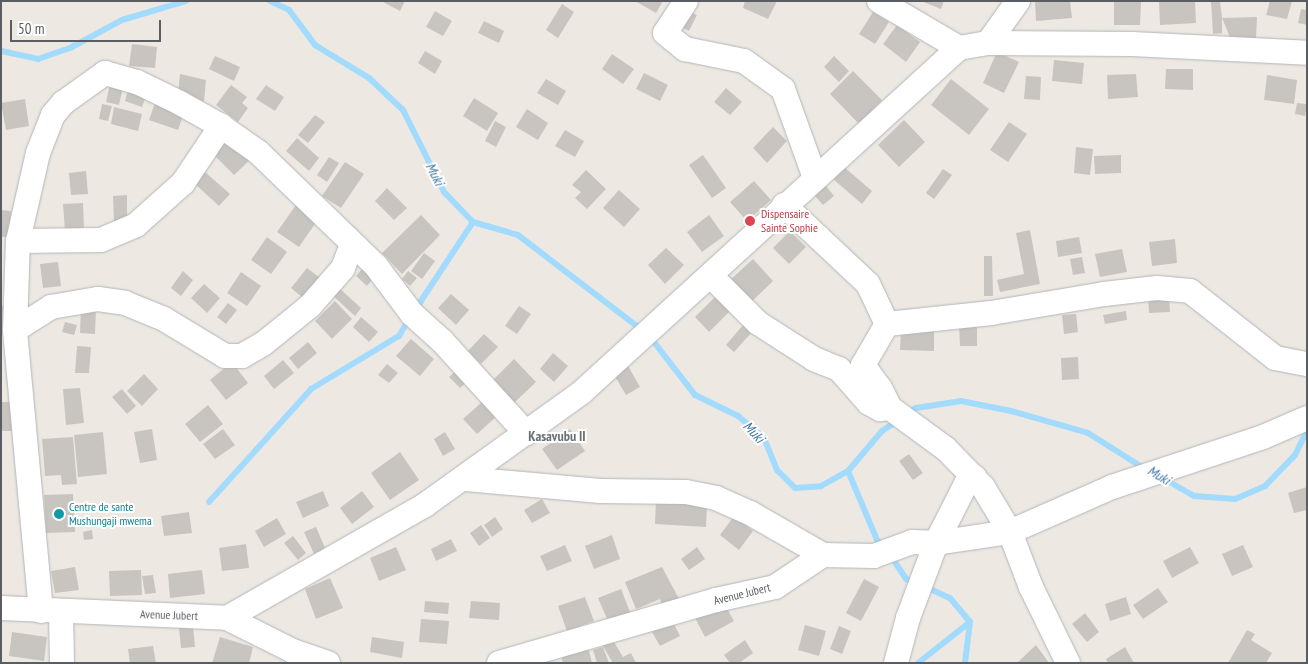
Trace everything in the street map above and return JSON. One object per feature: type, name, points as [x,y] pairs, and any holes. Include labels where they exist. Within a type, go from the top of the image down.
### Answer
[{"type":"street","points":[[686,1],[665,33],[686,50],[744,61],[783,89],[814,178]]},
{"type":"street","points":[[879,1],[959,48]]},
{"type":"street","points":[[988,43],[1018,1]]},
{"type":"street","points":[[227,618],[425,506],[466,479],[582,392],[711,276],[784,205],[959,48],[988,43],[1132,44],[1307,52]]},
{"type":"street","points":[[62,663],[51,611],[15,330],[18,241],[38,153],[50,122],[63,103],[97,76],[105,73],[137,82],[221,126],[258,152],[305,194],[352,244],[376,266],[412,314],[442,341],[526,433]]},
{"type":"street","points":[[18,241],[101,240],[136,225],[183,183],[221,126]]},
{"type":"street","points":[[784,205],[868,284],[887,324]]},
{"type":"street","points":[[15,330],[51,307],[98,299],[141,310],[164,319],[225,356],[242,356],[284,329],[316,300],[343,268],[352,244]]},
{"type":"street","points":[[711,276],[758,323],[814,359],[839,369],[869,403],[880,409],[890,408]]},
{"type":"street","points":[[887,324],[991,313],[1158,288],[1190,291],[1274,358],[1307,364]]},
{"type":"street","points":[[863,365],[887,324]]},
{"type":"street","points":[[839,369],[863,365]]},
{"type":"street","points":[[863,365],[880,388],[890,408],[915,424],[975,477],[1010,532],[1031,587],[1068,663]]},
{"type":"street","points":[[466,479],[542,487],[686,492],[716,498],[757,517],[823,555],[874,556],[912,542],[936,542],[1010,532],[1112,487],[1264,437],[1307,418]]},
{"type":"street","points":[[896,663],[908,618],[936,542],[967,482],[975,477]]},
{"type":"street","name":"Avenue Jubert","points":[[499,663],[716,600],[775,587],[823,555]]},
{"type":"street","name":"Avenue Jubert","points":[[1,608],[227,618],[293,651],[328,663]]},
{"type":"building","points":[[381,1],[405,1],[400,11]]},
{"type":"building","points":[[635,1],[663,1],[656,13]]},
{"type":"building","points":[[745,1],[777,1],[768,19],[743,8]]},
{"type":"building","points":[[921,1],[944,1],[941,9]]},
{"type":"building","points":[[1035,1],[1070,1],[1072,18],[1036,21]]},
{"type":"building","points":[[1159,1],[1195,1],[1196,23],[1160,25]]},
{"type":"building","points":[[1211,1],[1220,1],[1222,33],[1213,34]]},
{"type":"building","points":[[1270,1],[1292,1],[1287,19],[1266,15]]},
{"type":"building","points":[[1114,2],[1141,2],[1140,25],[1114,25]]},
{"type":"building","points":[[562,4],[574,12],[558,38],[546,30]]},
{"type":"building","points":[[685,9],[697,15],[689,31],[677,25]]},
{"type":"building","points":[[1301,9],[1307,10],[1307,25],[1298,23]]},
{"type":"building","points":[[435,11],[452,21],[443,36],[426,27]]},
{"type":"building","points":[[873,12],[889,22],[875,44],[859,34]]},
{"type":"building","points":[[1257,17],[1256,38],[1231,40],[1222,18]]},
{"type":"building","points":[[484,21],[504,31],[499,43],[478,33]]},
{"type":"building","points":[[897,25],[920,42],[906,62],[883,44]]},
{"type":"building","points":[[132,44],[157,47],[155,68],[129,66]]},
{"type":"building","points":[[425,51],[442,61],[435,74],[418,63]]},
{"type":"building","points":[[997,52],[1019,62],[1004,93],[983,83]]},
{"type":"building","points":[[612,54],[634,69],[623,84],[602,69]]},
{"type":"building","points":[[215,56],[240,67],[234,81],[209,69]]},
{"type":"building","points":[[834,56],[849,71],[839,82],[824,67]]},
{"type":"building","points":[[1054,60],[1084,63],[1082,84],[1052,81]]},
{"type":"building","points":[[1166,69],[1193,69],[1193,90],[1165,89]]},
{"type":"building","points":[[853,71],[882,100],[859,124],[830,94]]},
{"type":"building","points":[[644,73],[668,85],[660,101],[636,89]]},
{"type":"building","points":[[180,74],[206,80],[204,101],[178,94]]},
{"type":"building","points":[[1136,74],[1138,97],[1108,99],[1107,75]]},
{"type":"building","points":[[1267,75],[1297,80],[1294,104],[1264,100]]},
{"type":"building","points":[[1026,76],[1041,77],[1040,100],[1024,99]]},
{"type":"building","points":[[546,79],[566,91],[558,105],[537,93]]},
{"type":"building","points":[[951,79],[989,109],[969,135],[931,105]]},
{"type":"building","points":[[111,80],[124,83],[119,105],[106,102]]},
{"type":"building","points":[[231,85],[247,97],[242,103],[248,108],[238,122],[216,105]]},
{"type":"building","points":[[266,85],[284,97],[275,111],[256,99]]},
{"type":"building","points":[[726,88],[742,102],[730,115],[714,102]]},
{"type":"building","points":[[128,90],[146,96],[142,107],[125,101]]},
{"type":"building","points":[[474,98],[498,113],[487,131],[463,116]]},
{"type":"building","points":[[25,99],[29,126],[6,130],[1,103]]},
{"type":"building","points":[[156,100],[185,110],[178,130],[149,120]]},
{"type":"building","points":[[1297,103],[1307,104],[1305,116],[1295,114]]},
{"type":"building","points":[[102,104],[112,106],[108,121],[99,119]]},
{"type":"building","points":[[114,107],[142,114],[138,131],[111,124]]},
{"type":"building","points":[[527,109],[548,123],[538,140],[516,127]]},
{"type":"building","points":[[315,115],[325,122],[308,143],[298,135]]},
{"type":"building","points":[[904,120],[925,142],[899,167],[878,145]]},
{"type":"building","points":[[495,121],[506,127],[496,147],[485,141]]},
{"type":"building","points":[[1009,122],[1027,134],[1008,162],[990,150]]},
{"type":"building","points":[[773,127],[787,141],[767,163],[753,148]]},
{"type":"building","points":[[565,130],[584,141],[575,157],[555,146]]},
{"type":"building","points":[[232,135],[253,157],[234,175],[213,154]]},
{"type":"building","points":[[297,138],[319,158],[309,171],[286,151]]},
{"type":"building","points":[[1076,147],[1093,149],[1090,175],[1074,173]]},
{"type":"building","points":[[703,155],[726,188],[712,198],[689,165]]},
{"type":"building","points":[[1121,155],[1121,173],[1095,174],[1094,156]]},
{"type":"building","points":[[329,157],[339,163],[327,182],[317,175]]},
{"type":"building","points":[[345,162],[364,174],[341,208],[322,196]]},
{"type":"building","points":[[844,167],[872,191],[862,204],[833,179]]},
{"type":"building","points":[[943,169],[952,175],[934,199],[926,193]]},
{"type":"building","points":[[586,170],[606,189],[587,209],[575,198],[581,192],[572,185]]},
{"type":"building","points":[[86,171],[88,194],[71,195],[69,173]]},
{"type":"building","points":[[205,172],[230,194],[219,206],[195,184]]},
{"type":"building","points":[[754,181],[771,200],[747,221],[730,202]]},
{"type":"building","points":[[826,186],[834,196],[823,205],[814,195]]},
{"type":"building","points":[[387,188],[407,208],[394,220],[375,201]]},
{"type":"building","points":[[619,190],[640,209],[624,227],[603,208]]},
{"type":"building","points":[[127,195],[127,221],[114,222],[113,196]]},
{"type":"building","points":[[298,202],[319,218],[299,247],[277,232]]},
{"type":"building","points":[[83,203],[84,230],[65,231],[63,204]]},
{"type":"building","points":[[1,210],[11,211],[9,237],[1,237]]},
{"type":"building","points":[[421,215],[440,235],[402,274],[382,253]]},
{"type":"building","points":[[709,215],[724,236],[702,252],[687,232]]},
{"type":"building","points":[[1030,230],[1040,284],[1000,292],[997,280],[1024,274],[1016,233]]},
{"type":"building","points":[[790,231],[806,247],[789,264],[773,248]]},
{"type":"building","points":[[267,237],[287,252],[271,274],[251,260]]},
{"type":"building","points":[[1079,237],[1082,253],[1058,257],[1056,241]]},
{"type":"building","points":[[1175,239],[1177,263],[1152,266],[1149,242]]},
{"type":"building","points":[[666,248],[684,265],[665,284],[648,265]]},
{"type":"building","points":[[1122,249],[1127,272],[1100,277],[1095,254]]},
{"type":"building","points":[[424,253],[435,261],[422,279],[411,271]]},
{"type":"building","points":[[984,256],[992,256],[993,296],[984,296]]},
{"type":"building","points":[[1082,257],[1085,273],[1073,275],[1070,259]]},
{"type":"building","points":[[753,259],[773,281],[748,305],[728,282]]},
{"type":"building","points":[[58,262],[61,286],[43,288],[40,264]]},
{"type":"building","points":[[367,263],[378,272],[367,286],[356,276]]},
{"type":"building","points":[[307,268],[323,280],[307,301],[291,288]]},
{"type":"building","points":[[183,271],[193,280],[181,296],[171,288]]},
{"type":"building","points":[[408,271],[417,278],[410,286],[402,279]]},
{"type":"building","points":[[241,272],[261,286],[247,306],[227,293]]},
{"type":"building","points":[[204,284],[220,298],[207,313],[191,298]]},
{"type":"building","points":[[339,288],[361,308],[355,316],[332,295]]},
{"type":"building","points":[[719,293],[733,308],[709,332],[695,317]]},
{"type":"building","points":[[451,294],[469,310],[456,325],[438,308]]},
{"type":"building","points":[[1169,295],[1170,312],[1149,313],[1148,296]]},
{"type":"building","points":[[335,301],[352,319],[332,339],[315,321]]},
{"type":"building","points":[[228,303],[237,310],[226,324],[217,317]]},
{"type":"building","points":[[1,306],[7,306],[9,335],[1,335]]},
{"type":"building","points":[[81,306],[96,307],[95,334],[80,333]]},
{"type":"building","points":[[519,306],[531,314],[517,334],[505,326]]},
{"type":"building","points":[[1126,311],[1127,320],[1105,324],[1103,315]]},
{"type":"building","points":[[1076,314],[1078,332],[1064,334],[1062,315]]},
{"type":"building","points":[[361,317],[378,332],[369,342],[353,327]]},
{"type":"building","points":[[65,322],[77,325],[74,335],[62,332]]},
{"type":"building","points":[[744,324],[753,331],[734,352],[726,345]]},
{"type":"building","points":[[959,325],[977,325],[977,346],[960,346]]},
{"type":"building","points":[[934,327],[934,351],[900,350],[901,330]]},
{"type":"building","points":[[484,334],[498,347],[481,364],[468,351]]},
{"type":"building","points":[[411,339],[434,359],[420,376],[396,356]]},
{"type":"building","points":[[308,342],[317,353],[298,369],[289,358]]},
{"type":"building","points":[[77,346],[91,347],[89,373],[75,373]]},
{"type":"building","points":[[553,353],[568,366],[554,382],[540,369]]},
{"type":"building","points":[[1078,357],[1079,379],[1062,380],[1061,358]]},
{"type":"building","points":[[514,359],[536,382],[514,403],[492,381]]},
{"type":"building","points":[[283,360],[294,373],[274,389],[264,376]]},
{"type":"building","points":[[232,362],[248,383],[226,400],[210,380]]},
{"type":"building","points":[[387,364],[398,373],[389,383],[378,375]]},
{"type":"building","points":[[627,364],[640,387],[626,395],[613,373]]},
{"type":"building","points":[[460,367],[470,379],[460,388],[449,377]]},
{"type":"building","points":[[144,374],[158,389],[142,406],[127,391]]},
{"type":"building","points":[[80,388],[84,423],[66,425],[63,389]]},
{"type":"building","points":[[122,389],[136,406],[127,414],[112,397]]},
{"type":"building","points":[[483,401],[497,416],[477,434],[463,419]]},
{"type":"building","points":[[1,402],[14,402],[16,431],[1,431]]},
{"type":"building","points":[[208,405],[223,424],[200,442],[185,424]]},
{"type":"building","points":[[152,429],[157,460],[140,463],[134,432]]},
{"type":"building","points":[[223,429],[235,445],[215,459],[203,444]]},
{"type":"building","points":[[570,429],[585,451],[557,470],[542,449]]},
{"type":"building","points":[[103,432],[107,474],[78,477],[74,435]]},
{"type":"building","points":[[445,432],[455,449],[443,456],[434,439]]},
{"type":"building","points":[[73,437],[77,484],[62,485],[61,475],[45,476],[42,439]]},
{"type":"building","points":[[400,452],[419,480],[390,500],[371,473]]},
{"type":"building","points":[[909,454],[923,473],[913,480],[899,461]]},
{"type":"building","points":[[1307,487],[1307,510],[1294,513],[1288,493]]},
{"type":"building","points":[[323,491],[329,506],[303,518],[296,502]]},
{"type":"building","points":[[362,491],[374,507],[352,524],[340,508]]},
{"type":"building","name":"Centre de sante Mushungaji mwema","points":[[73,494],[75,532],[46,533],[44,495]]},
{"type":"building","points":[[542,499],[550,513],[532,523],[524,510]]},
{"type":"building","points":[[656,499],[707,501],[706,527],[655,524]]},
{"type":"building","points":[[189,512],[192,533],[164,536],[161,516]]},
{"type":"building","points":[[734,516],[753,531],[739,550],[720,535]]},
{"type":"building","points":[[495,517],[503,529],[492,537],[484,525]]},
{"type":"building","points":[[277,518],[286,534],[264,547],[255,531]]},
{"type":"building","points":[[481,525],[490,538],[479,546],[470,533]]},
{"type":"building","points":[[316,527],[325,548],[314,554],[304,532]]},
{"type":"building","points":[[92,530],[93,539],[84,540],[83,532]]},
{"type":"building","points":[[612,535],[620,559],[594,569],[585,546]]},
{"type":"building","points":[[293,536],[306,553],[298,560],[284,543]]},
{"type":"building","points":[[451,539],[457,551],[436,561],[431,549]]},
{"type":"building","points":[[246,544],[249,568],[222,571],[219,548]]},
{"type":"building","points":[[565,545],[572,561],[547,571],[540,556]]},
{"type":"building","points":[[1243,545],[1253,567],[1232,576],[1222,554]]},
{"type":"building","points":[[396,547],[406,570],[379,581],[370,558]]},
{"type":"building","points":[[697,547],[705,559],[689,570],[681,559]]},
{"type":"building","points":[[1190,547],[1199,563],[1172,578],[1163,561]]},
{"type":"building","points":[[75,567],[79,590],[55,593],[51,571]]},
{"type":"building","points":[[662,567],[679,599],[662,605],[660,599],[636,609],[625,582]]},
{"type":"building","points":[[141,570],[142,595],[110,596],[109,571]]},
{"type":"building","points":[[202,570],[205,594],[170,598],[168,574]]},
{"type":"building","points":[[153,575],[156,593],[145,594],[142,576]]},
{"type":"building","points":[[330,578],[343,608],[316,619],[305,589]]},
{"type":"building","points":[[864,579],[879,587],[861,621],[846,613]]},
{"type":"building","points":[[1158,588],[1168,602],[1143,619],[1133,605]]},
{"type":"building","points":[[621,589],[630,612],[608,621],[598,598]]},
{"type":"building","points":[[585,597],[594,621],[567,631],[558,606]]},
{"type":"building","points":[[1126,597],[1131,614],[1110,621],[1105,604]]},
{"type":"building","points":[[722,600],[734,621],[705,637],[694,616]]},
{"type":"building","points":[[425,601],[449,603],[448,614],[424,612]]},
{"type":"building","points":[[471,601],[500,603],[499,620],[469,618]]},
{"type":"building","points":[[1085,613],[1099,632],[1087,642],[1072,624]]},
{"type":"building","points":[[421,619],[449,621],[447,644],[419,642]]},
{"type":"building","points":[[673,622],[680,636],[660,646],[652,632]]},
{"type":"building","points":[[805,625],[826,631],[819,656],[798,650]]},
{"type":"building","points":[[193,626],[195,647],[181,648],[179,628]]},
{"type":"building","points":[[839,626],[851,631],[842,654],[830,649]]},
{"type":"building","points":[[1247,630],[1255,634],[1251,640],[1272,653],[1266,663],[1228,663]]},
{"type":"building","points":[[12,632],[47,637],[44,661],[9,656]]},
{"type":"building","points":[[220,637],[253,647],[249,663],[212,663]]},
{"type":"building","points":[[372,637],[404,642],[402,658],[370,652]]},
{"type":"building","points":[[611,637],[623,657],[631,653],[636,663],[613,663],[601,643]]},
{"type":"building","points":[[745,640],[753,653],[739,663],[730,663],[724,655]]},
{"type":"building","points":[[1036,645],[1049,663],[1017,663]]},
{"type":"building","points":[[153,646],[156,663],[130,663],[128,649]]},
{"type":"building","points":[[588,647],[592,663],[563,663],[561,654]]},
{"type":"building","points":[[603,647],[609,663],[597,663],[593,650]]},
{"type":"building","points":[[1125,647],[1134,663],[1108,663],[1106,659]]},
{"type":"waterway","name":"Muki","points":[[1,51],[38,59],[72,47],[122,20],[186,1]]},
{"type":"waterway","name":"Muki","points":[[270,1],[289,10],[315,45],[369,78],[403,110],[444,192],[473,222],[518,235],[642,330]]},
{"type":"waterway","points":[[415,310],[473,222]]},
{"type":"waterway","points":[[209,502],[311,389],[399,336],[410,318]]},
{"type":"waterway","name":"Muki","points":[[650,337],[695,395],[738,416],[764,438],[777,470],[795,488],[821,486],[848,471],[882,431],[899,420]]},
{"type":"waterway","name":"Muki","points":[[907,414],[916,408],[961,401],[1011,411],[1088,433],[1145,469]]},
{"type":"waterway","name":"Muki","points":[[1161,477],[1194,496],[1235,499],[1265,486],[1295,455],[1307,430]]},
{"type":"waterway","points":[[848,471],[877,540],[883,547]]},
{"type":"waterway","points":[[890,555],[906,579],[916,583]]},
{"type":"waterway","points":[[926,587],[950,598],[970,622],[965,663]]},
{"type":"waterway","points":[[918,663],[970,622]]},
{"type":"place","name":"Dispensaire Sainte Sophie","points":[[750,221]]},
{"type":"place","name":"Centre de sante Mushungaji mwema","points":[[59,514]]},
{"type":"district","name":"Kasavubu II","points":[[557,436]]}]
